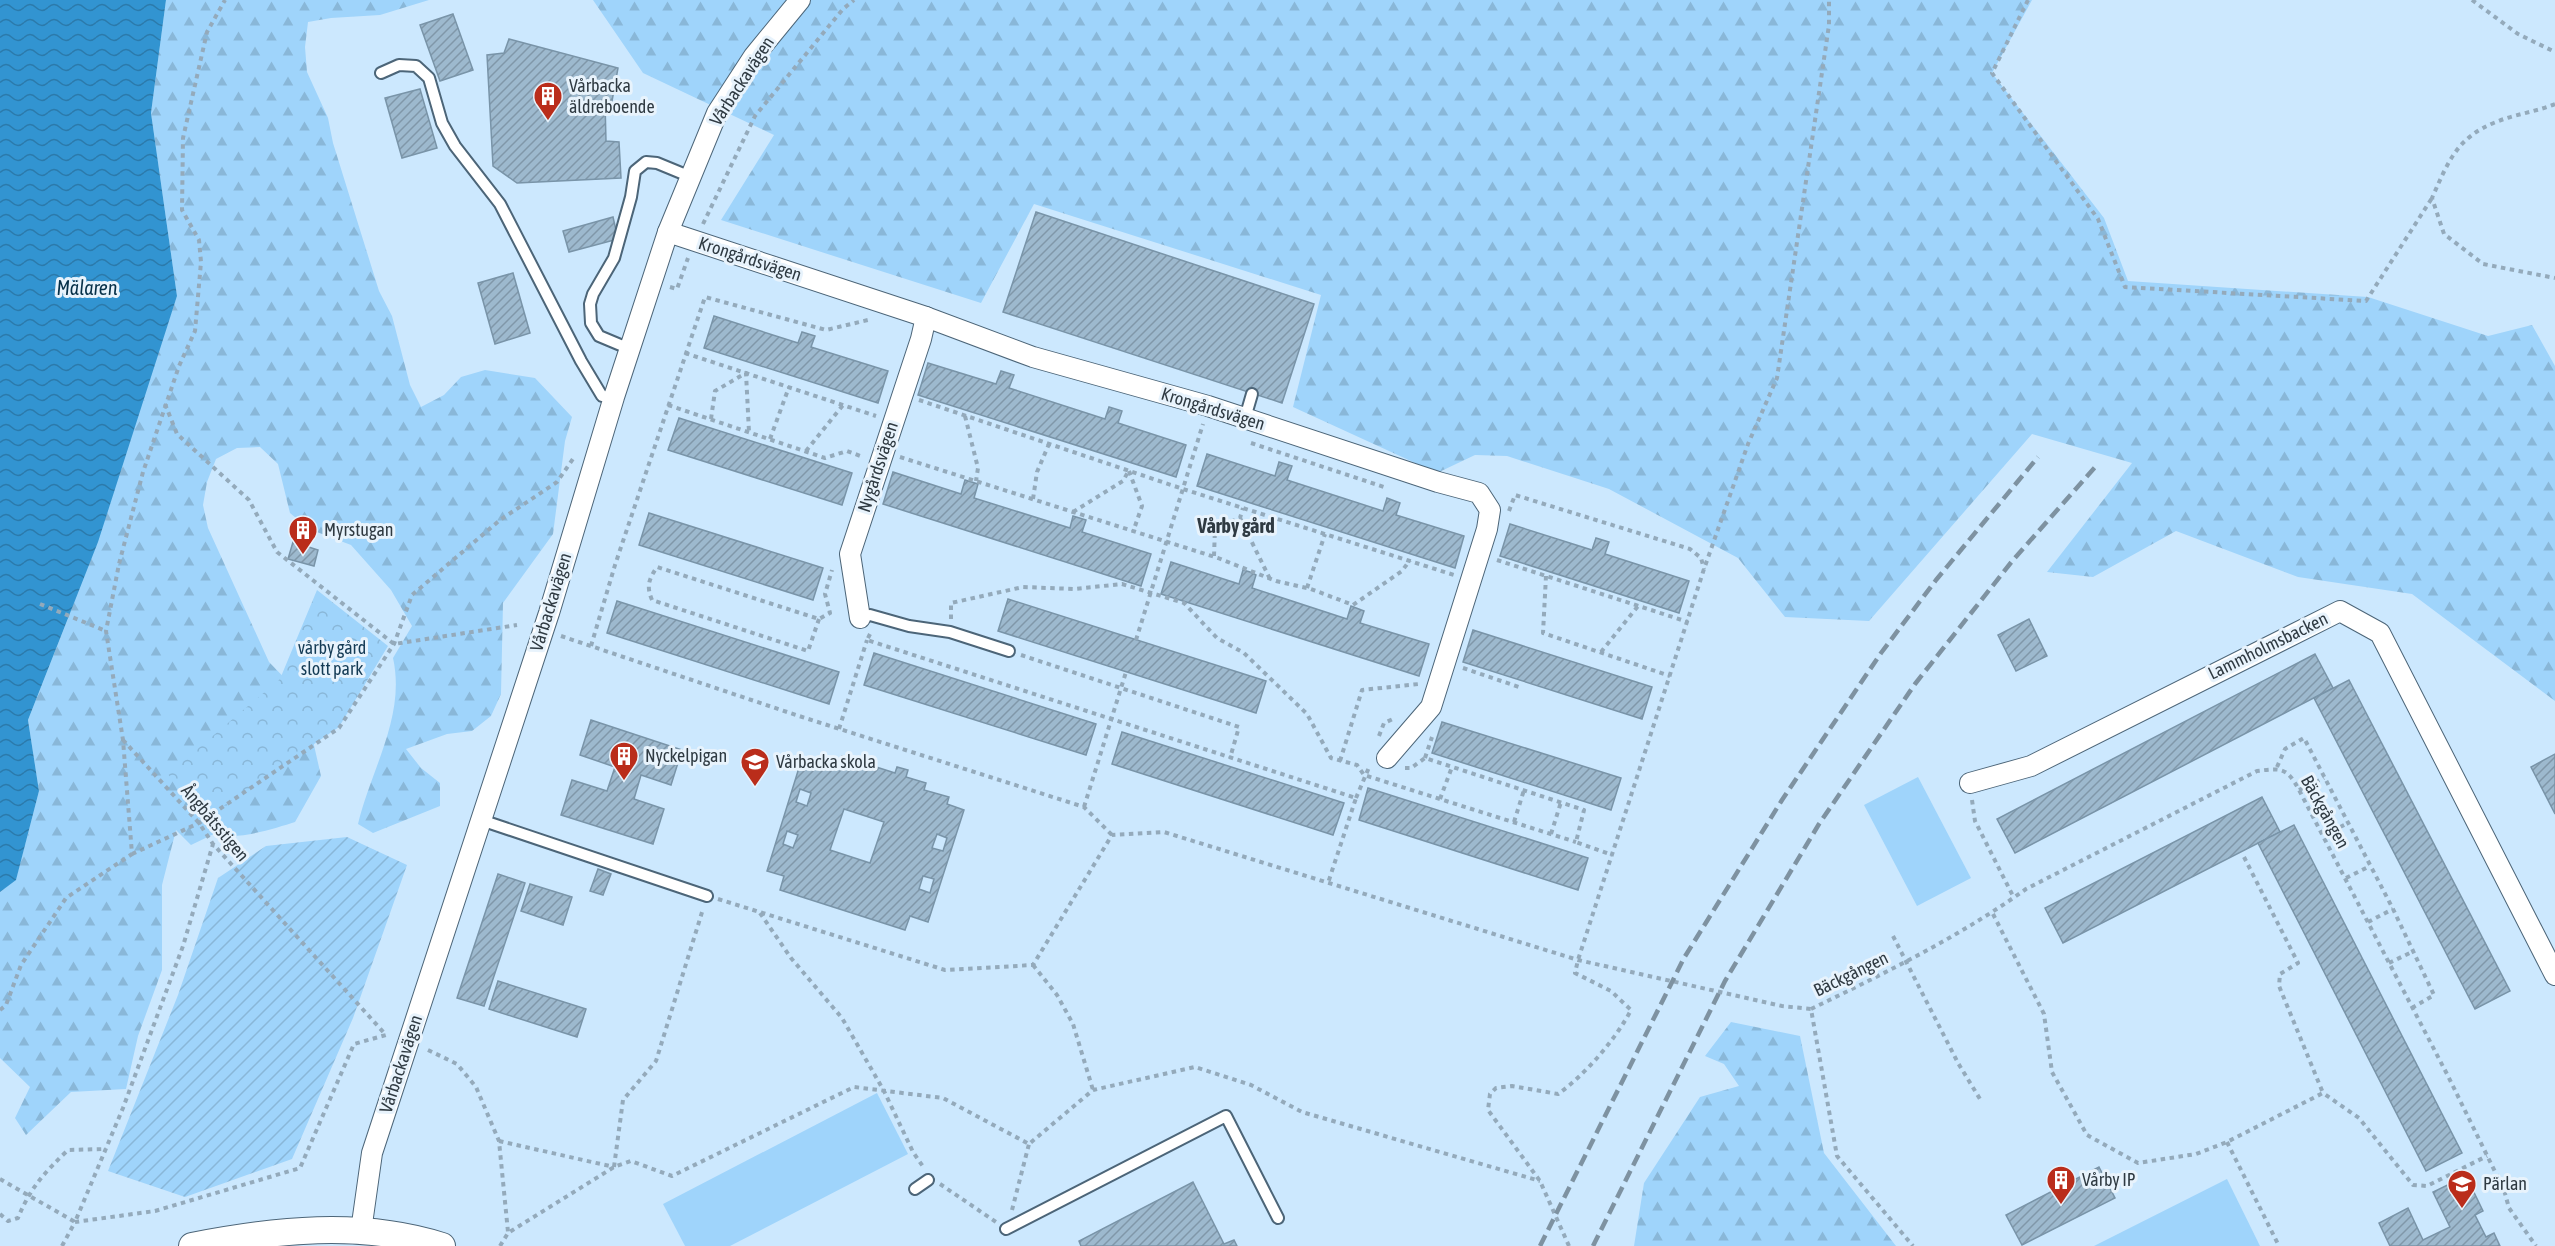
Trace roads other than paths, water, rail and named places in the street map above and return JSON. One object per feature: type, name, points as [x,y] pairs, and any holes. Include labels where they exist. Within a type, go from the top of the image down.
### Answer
[{"type":"street","name":"Vårbackavägen","points":[[361,1231],[372,1154],[549,614],[614,397],[668,232],[717,113],[754,56],[800,0]]},
{"type":"street","name":"Krongårdsvägen","points":[[668,232],[926,317],[1033,357],[1208,406],[1438,482],[1479,493],[1490,510],[1487,529],[1431,706],[1384,758]]},
{"type":"street","name":"Nygårdsvägen","points":[[860,618],[850,554],[921,339],[926,317]]},
{"type":"street","name":"Lammholmsbacken","points":[[1970,783],[2031,766],[2340,611],[2379,633],[2555,975]]},
{"type":"street","points":[[192,1246],[248,1235],[288,1231],[361,1231],[425,1240],[442,1246]]},
{"type":"lane","points":[[381,73],[399,65],[416,66],[429,78],[442,123],[455,146],[500,204],[580,361],[602,396],[614,397]]},
{"type":"lane","points":[[630,349],[599,336],[591,323],[590,304],[593,294],[614,258],[635,171],[646,162],[657,163],[691,177]]},
{"type":"lane","points":[[1245,418],[1252,394]]},
{"type":"lane","points":[[860,618],[870,615],[909,626],[950,632],[1009,651]]},
{"type":"lane","points":[[481,820],[707,896]]},
{"type":"lane","points":[[1006,1230],[1226,1116],[1278,1218]]},
{"type":"lane","points":[[915,1189],[928,1180]]},
{"type":"water","name":"Mälaren","points":[[0,0],[166,0],[151,113],[177,296],[98,542],[28,720],[39,791],[16,880],[0,892]]},
{"type":"railway","points":[[1540,1246],[1684,958],[1782,800],[1881,653],[1936,580],[2038,457]]},
{"type":"railway","points":[[1593,1246],[1725,981],[1819,824],[1915,684],[2013,560],[2096,466]]},
{"type":"place","name":"Vårbacka äldreboende","points":[[548,122]]},
{"type":"place","name":"Myrstugan","points":[[303,556]]},
{"type":"place","name":"Nyckelpigan","points":[[624,782]]},
{"type":"place","name":"Vårbacka skola","points":[[755,788]]},
{"type":"place","name":"Vårby IP","points":[[2061,1206]]},
{"type":"place","name":"Pärlan","points":[[2462,1210]]},
{"type":"district","name":"Vårby gård","points":[[1236,526]]},
{"type":"park label","name":"vårby gård slott park","points":[[332,658]]}]
